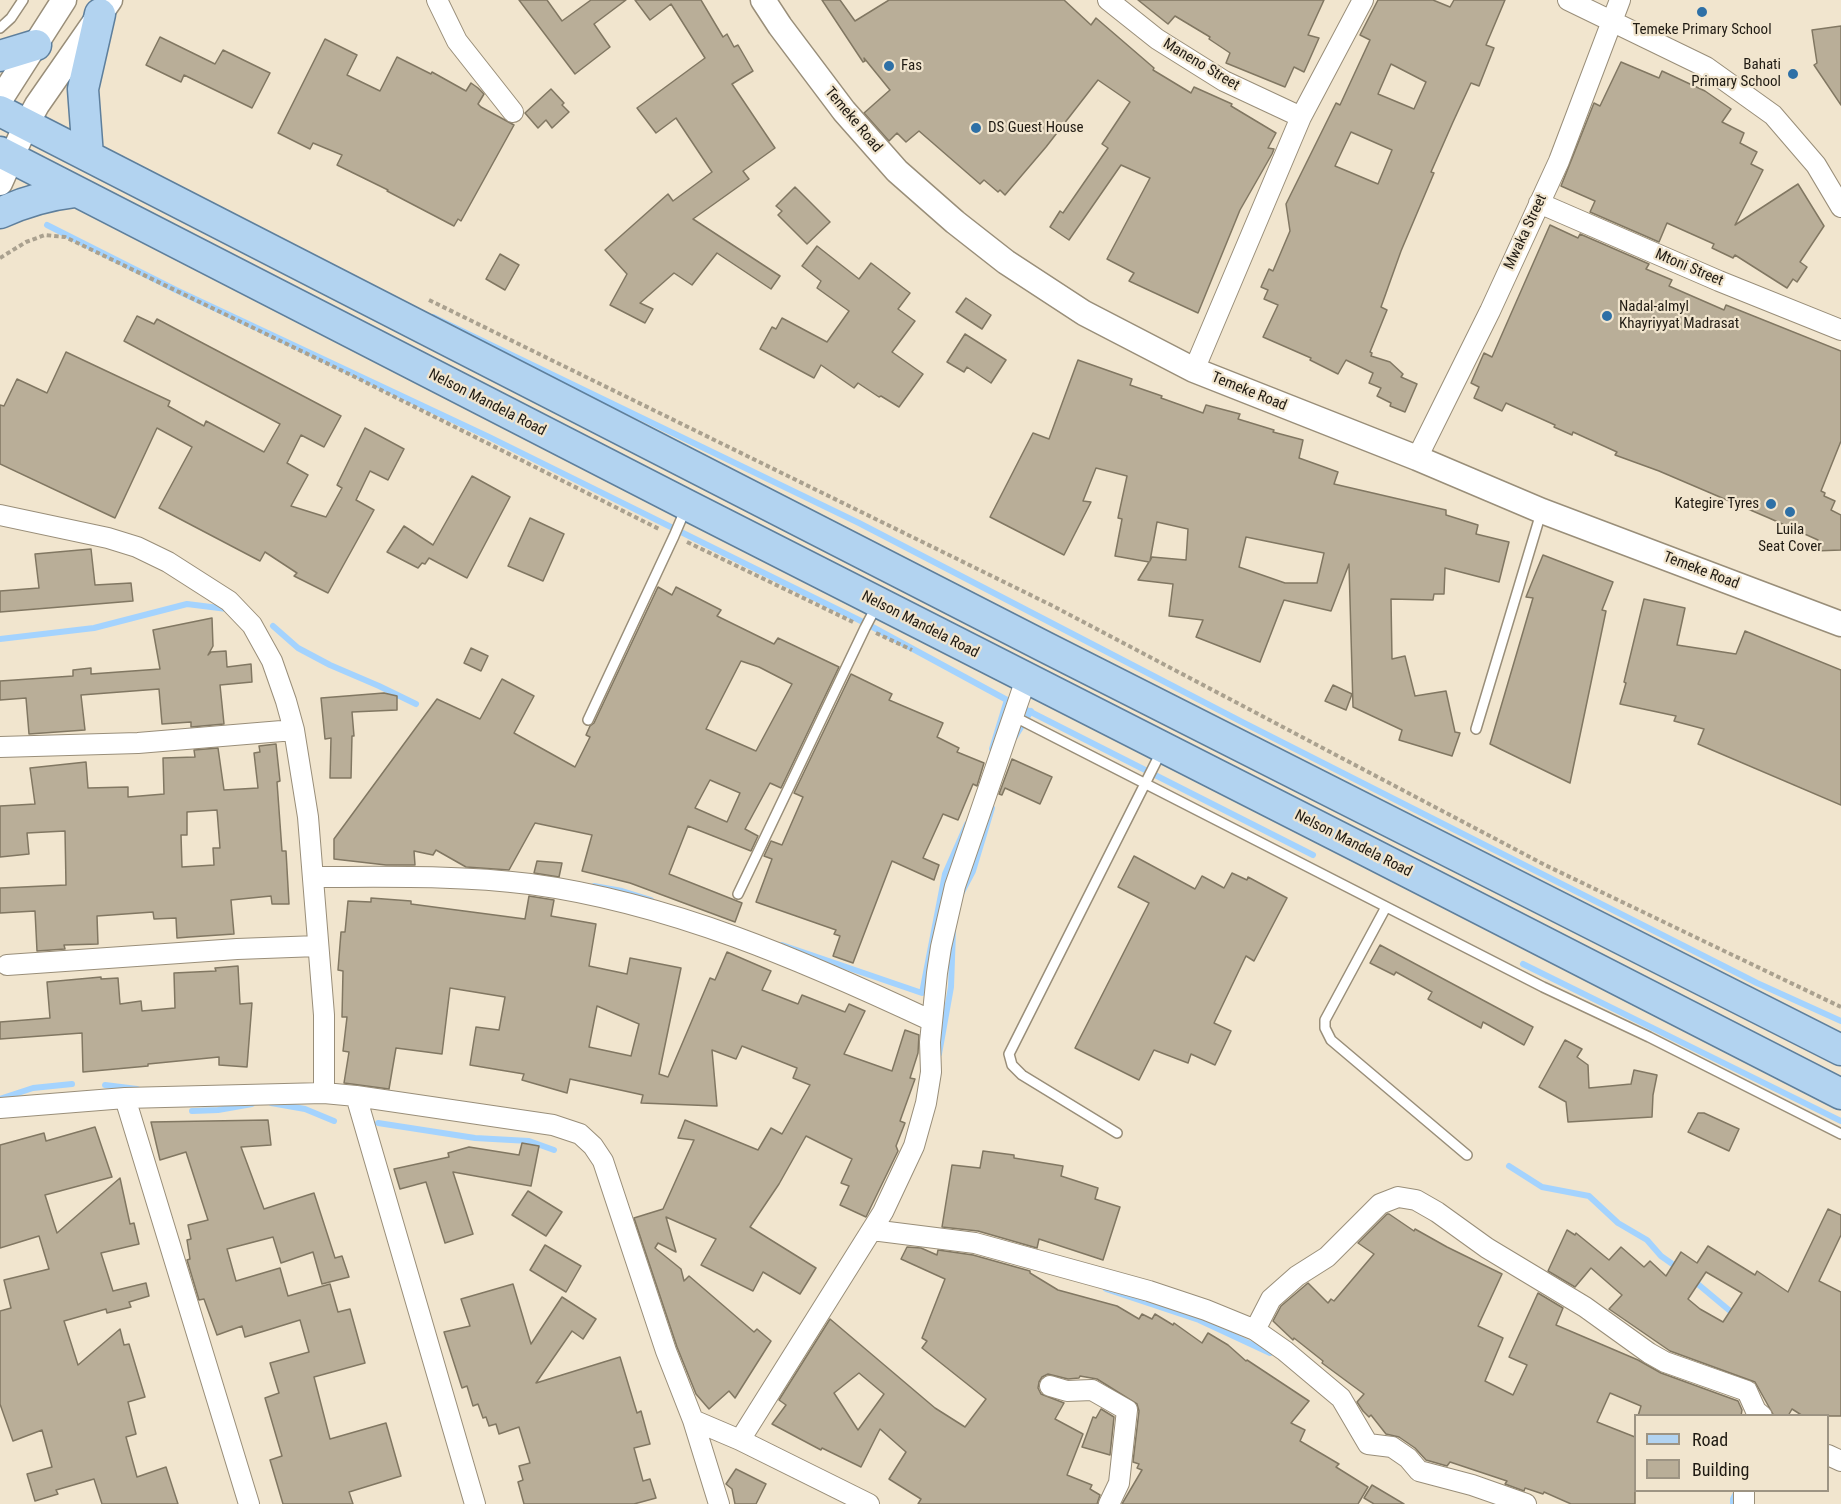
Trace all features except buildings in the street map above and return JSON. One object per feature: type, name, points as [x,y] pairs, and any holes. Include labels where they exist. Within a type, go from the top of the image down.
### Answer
[{"type":"main road","points":[[88,156],[83,89],[105,7]]},
{"type":"main road","points":[[0,56],[36,45]]},
{"type":"main road","points":[[0,111],[1045,647],[1841,1050]]},
{"type":"main road","name":"Nelson Mandela Road","points":[[4,164],[74,192],[687,505],[871,615],[1026,679],[1841,1094]]},
{"type":"main road","points":[[0,213],[48,195],[74,192]]},
{"type":"street","points":[[0,100],[64,0]]},
{"type":"street","points":[[437,0],[457,41],[513,112]]},
{"type":"street","name":"Temeke Road","points":[[763,0],[844,111],[897,171],[955,222],[1006,262],[1084,313],[1194,370],[1542,511],[1841,624]]},
{"type":"street","name":"Maneno Street","points":[[1108,0],[1157,39],[1224,81],[1301,117]]},
{"type":"street","points":[[1194,370],[1301,117],[1363,0]]},
{"type":"street","points":[[1568,0],[1706,66],[1773,115],[1816,165],[1841,207]]},
{"type":"street","name":"Mwaka Street","points":[[1417,459],[1490,310],[1559,160],[1620,0]]},
{"type":"street","points":[[4,164],[26,125],[105,7]]},
{"type":"street","name":"Mtoni Street","points":[[1539,203],[1729,285],[1841,330]]},
{"type":"street","points":[[0,514],[108,538],[137,547],[168,561],[229,601],[252,625],[272,661],[286,702],[294,730],[308,817],[324,1015],[324,1093]]},
{"type":"street","points":[[740,1440],[872,1230],[894,1192],[914,1146],[931,1072],[932,1021],[941,947],[955,886],[1026,679]]},
{"type":"street","points":[[0,747],[138,743],[294,730]]},
{"type":"street","points":[[313,877],[468,878],[531,884],[598,896],[681,918],[766,949],[847,981],[932,1021]]},
{"type":"street","points":[[7,965],[237,949],[318,946]]},
{"type":"street","points":[[0,1108],[125,1098],[324,1093],[553,1125],[580,1134],[593,1146],[603,1161],[666,1351],[693,1420],[718,1504]]},
{"type":"street","points":[[356,1096],[475,1504]]},
{"type":"street","points":[[125,1098],[249,1504]]},
{"type":"street","points":[[1255,1330],[1271,1299],[1297,1276],[1327,1257],[1380,1204],[1398,1197],[1416,1200],[1437,1212],[1488,1248],[1567,1295],[1665,1362],[1747,1391],[1756,1413]]},
{"type":"street","points":[[872,1230],[975,1243],[1149,1291],[1206,1310],[1255,1330],[1285,1351],[1341,1398],[1368,1444],[1392,1447],[1408,1458],[1419,1471],[1472,1485],[1526,1504]]},
{"type":"street","points":[[1050,1386],[1067,1391],[1092,1390],[1127,1410],[1119,1483],[1109,1504]]},
{"type":"street","points":[[693,1420],[740,1440],[868,1504]]},
{"type":"lane","points":[[0,28],[11,18],[23,0]]},
{"type":"lane","points":[[588,720],[687,505]]},
{"type":"lane","points":[[1476,729],[1542,511]]},
{"type":"lane","points":[[738,894],[871,615]]},
{"type":"lane","points":[[1013,716],[1543,987],[1649,1037],[1841,1134]]},
{"type":"lane","points":[[1117,1133],[1022,1075],[1012,1065],[1009,1054],[1163,748]]},
{"type":"lane","points":[[1386,907],[1325,1020],[1324,1028],[1331,1040],[1467,1155]]},
{"type":"path","points":[[0,258],[26,242],[45,235],[65,237],[674,536],[871,615],[916,652]]},
{"type":"path","points":[[419,295],[1053,606],[1545,865],[1841,1007]]},
{"type":"waterway","points":[[47,225],[176,290],[489,437],[867,624],[1007,700],[1313,855]]},
{"type":"waterway","points":[[433,317],[859,523],[1244,723],[1757,983],[1841,1021]]},
{"type":"waterway","points":[[0,639],[94,628],[187,604],[227,609]]},
{"type":"waterway","points":[[273,626],[298,648],[416,704]]},
{"type":"waterway","points":[[992,749],[1007,700]]},
{"type":"waterway","points":[[1015,737],[1031,711]]},
{"type":"waterway","points":[[962,892],[973,871],[992,808]]},
{"type":"waterway","points":[[782,945],[922,993],[945,874],[967,824]]},
{"type":"waterway","points":[[594,886],[622,891],[651,900]]},
{"type":"waterway","points":[[939,1054],[951,987],[953,931]]},
{"type":"waterway","points":[[1523,964],[1841,1121]]},
{"type":"waterway","points":[[0,1099],[33,1088],[72,1084]]},
{"type":"waterway","points":[[105,1085],[137,1089]]},
{"type":"waterway","points":[[271,1103],[305,1109],[334,1121]]},
{"type":"waterway","points":[[192,1111],[218,1110],[252,1104]]},
{"type":"waterway","points":[[378,1123],[475,1138],[529,1141],[554,1150]]},
{"type":"waterway","points":[[1509,1166],[1542,1187],[1589,1196],[1618,1223],[1647,1240],[1661,1256],[1678,1268]]},
{"type":"waterway","points":[[1693,1280],[1736,1316]]},
{"type":"waterway","points":[[1106,1289],[1199,1320],[1270,1353]]},
{"type":"waterway","points":[[1733,1504],[1736,1492]]},
{"type":"place","name":"Temeke Primary School","points":[[1702,12]]},
{"type":"place","name":"Fas","points":[[889,66]]},
{"type":"place","name":"Bahati Primary School","points":[[1793,74]]},
{"type":"place","name":"DS Guest House","points":[[976,128]]},
{"type":"place","name":"Nadal-almyl Khayriyyat Madrasat","points":[[1607,316]]},
{"type":"place","name":"Kategire Tyres","points":[[1771,504]]},
{"type":"place","name":"Luila Seat Cover","points":[[1790,512]]}]
